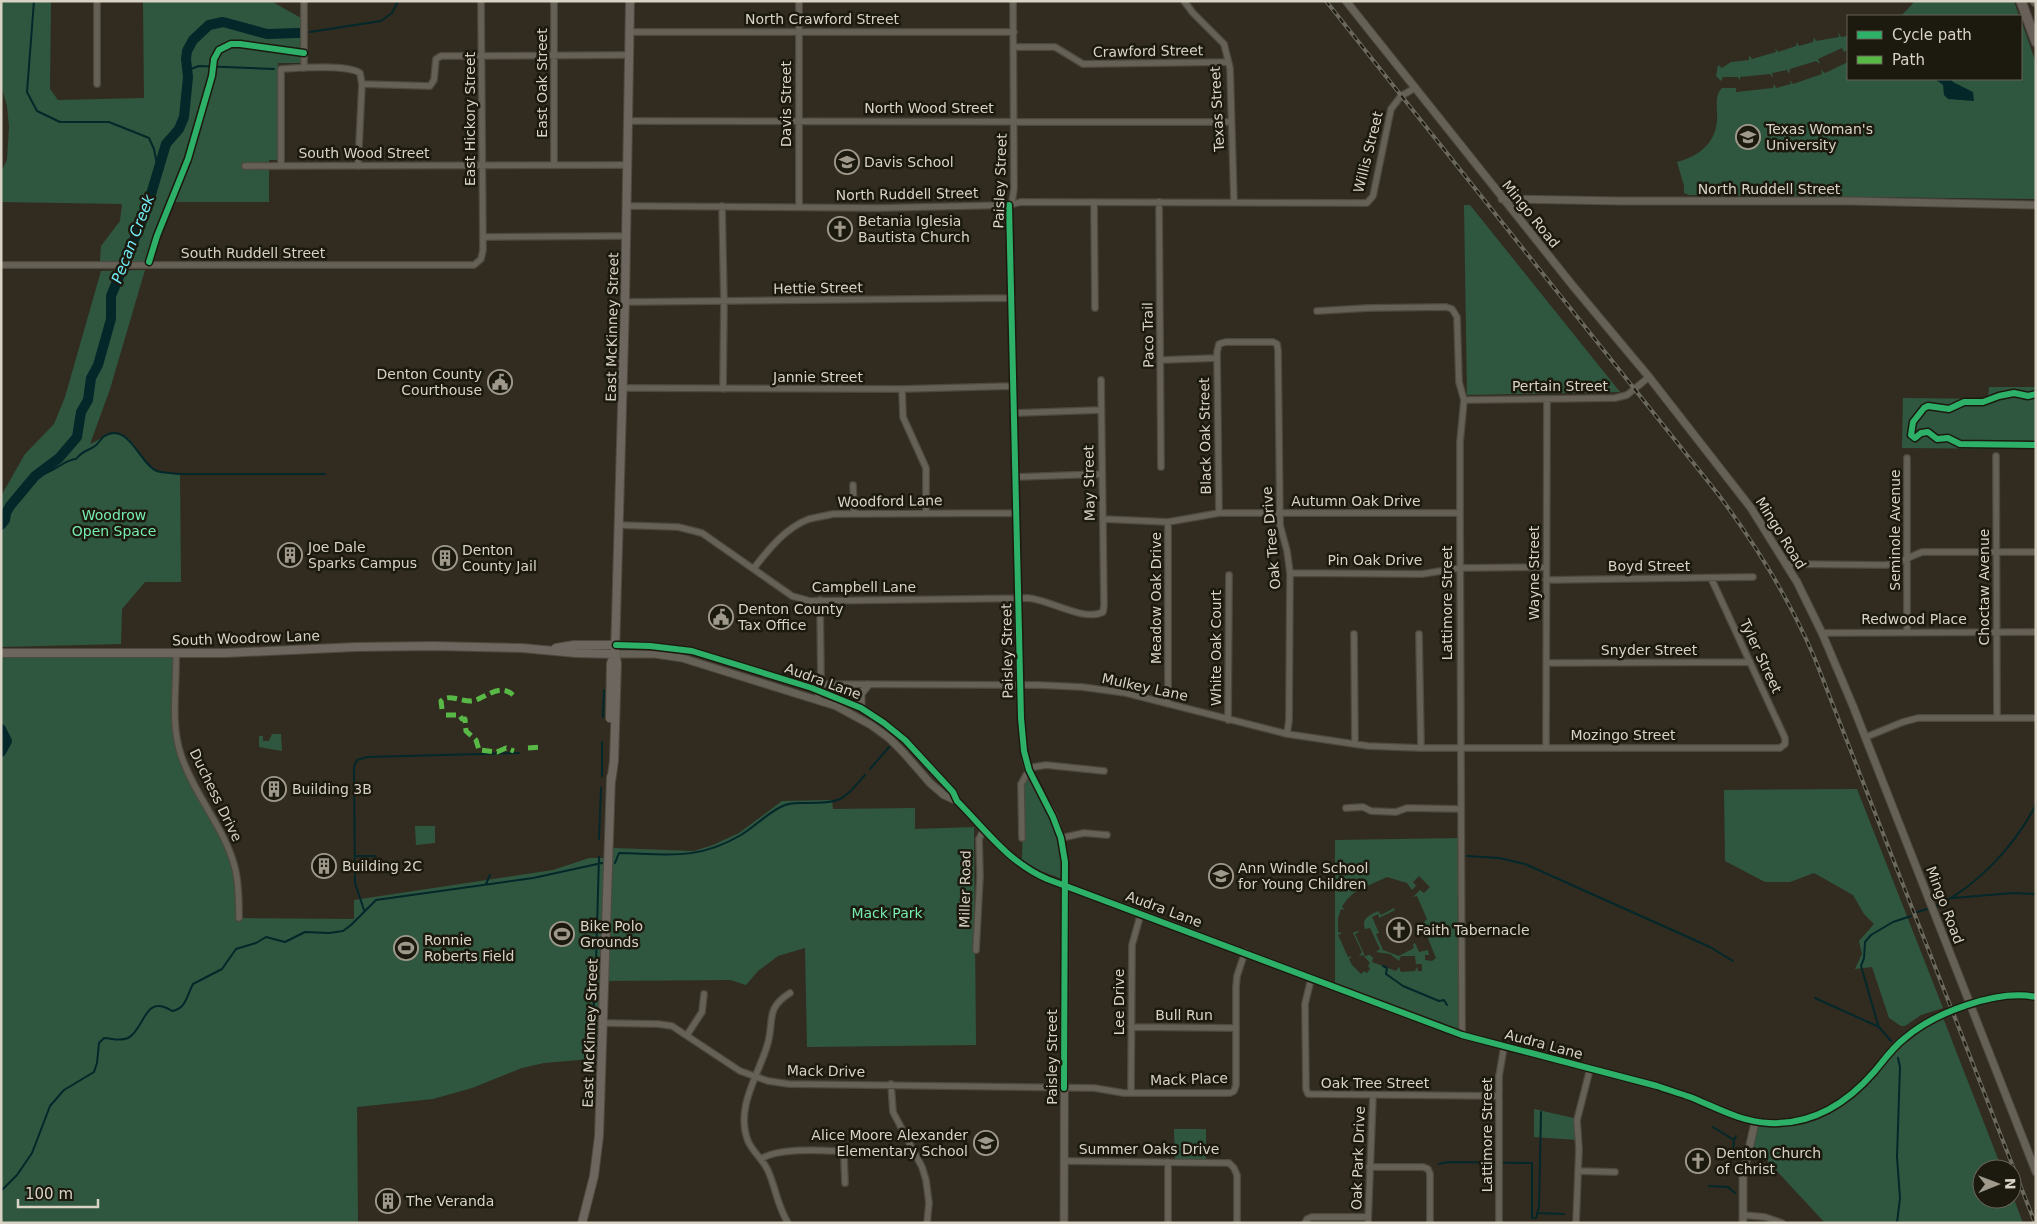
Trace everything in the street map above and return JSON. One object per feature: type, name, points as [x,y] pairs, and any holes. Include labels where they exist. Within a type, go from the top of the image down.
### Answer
[{"type":"main road","name":"East McKinney Street","points":[[582,1223],[594,1176],[598,1146],[603,1023],[617,663],[615,649],[625,302],[630,1]]},
{"type":"main road","points":[[2021,1],[2036,42]]},
{"type":"main road","name":"South Woodrow Lane","points":[[4,653],[225,653],[356,647],[546,649],[574,645],[615,649]]},
{"type":"street","points":[[96,84],[97,1]]},
{"type":"street","points":[[304,1],[304,68]]},
{"type":"street","name":"East Hickory Street","points":[[481,1],[483,237]]},
{"type":"street","name":"East Oak Street","points":[[554,1],[554,165]]},
{"type":"street","name":"Davis Street","points":[[799,1],[799,207]]},
{"type":"street","name":"Paisley Street","points":[[1013,1],[1015,121],[1014,189],[1010,205],[1020,685],[1023,744],[1029,770],[1054,817],[1065,862],[1064,1223]]},
{"type":"street","name":"Texas Street","points":[[1184,1],[1193,14],[1224,44],[1228,62],[1234,202]]},
{"type":"street","name":"Mingo Road","points":[[1346,1],[1502,199],[1650,377],[1751,508],[1788,564],[1822,633],[1866,737],[2036,1172]]},
{"type":"street","name":"North Crawford Street","points":[[630,32],[1014,32]]},
{"type":"street","name":"Crawford Street","points":[[1014,47],[1055,47],[1083,64],[1228,62]]},
{"type":"street","points":[[362,84],[430,86],[434,80],[436,59],[441,56],[629,55]]},
{"type":"street","points":[[281,166],[282,69],[304,68],[355,70],[360,73],[362,84],[358,166]]},
{"type":"street","name":"Willis Street","points":[[1367,202],[1373,196],[1391,110],[1401,96],[1415,88]]},
{"type":"street","name":"North Wood Street","points":[[628,121],[1231,122]]},
{"type":"street","points":[[483,165],[628,165]]},
{"type":"street","name":"South Wood Street","points":[[245,166],[483,165]]},
{"type":"street","name":"North Ruddell Street","points":[[1502,199],[1641,202],[1849,201],[2036,205]]},
{"type":"street","name":"North Ruddell Street","points":[[627,206],[879,208],[1010,205],[1021,202],[1367,202]]},
{"type":"street","points":[[1094,202],[1095,308]]},
{"type":"street","name":"Paco Trail","points":[[1159,202],[1161,467]]},
{"type":"street","points":[[722,206],[723,389]]},
{"type":"street","points":[[483,237],[626,236]]},
{"type":"street","name":"South Ruddell Street","points":[[1,265],[470,266],[481,259],[483,237]]},
{"type":"street","name":"Hettie Street","points":[[625,302],[1012,298]]},
{"type":"street","name":"Lattimore Street","points":[[1317,311],[1446,307],[1452,309],[1457,317],[1459,382],[1464,400],[1460,442],[1462,1035]]},
{"type":"street","name":"Oak Tree Drive","points":[[1217,358],[1219,344],[1226,342],[1273,342],[1277,344],[1280,525],[1288,552],[1290,573],[1290,720],[1287,734]]},
{"type":"street","points":[[1161,360],[1217,358]]},
{"type":"street","name":"Black Oak Street","points":[[1217,358],[1219,513]]},
{"type":"street","name":"Pertain Street","points":[[1464,400],[1615,398],[1627,395],[1650,377]]},
{"type":"street","name":"May Street","points":[[1101,380],[1104,586]]},
{"type":"street","name":"Jannie Street","points":[[623,388],[902,389],[1014,386]]},
{"type":"street","points":[[902,389],[903,417],[926,468],[926,513]]},
{"type":"street","name":"Wayne Street","points":[[1546,748],[1547,399]]},
{"type":"street","points":[[1015,413],[1101,410]]},
{"type":"street","name":"Choctaw Avenue","points":[[1996,456],[1997,718]]},
{"type":"street","name":"Seminole Avenue","points":[[1907,632],[1908,458]]},
{"type":"street","points":[[1016,477],[1102,474]]},
{"type":"street","points":[[853,485],[854,513]]},
{"type":"street","name":"Woodford Lane","points":[[754,568],[771,546],[786,532],[809,519],[833,514],[854,513],[1016,513]]},
{"type":"street","name":"Autumn Oak Drive","points":[[1103,519],[1168,522],[1219,513],[1460,513]]},
{"type":"street","name":"Meadow Oak Drive","points":[[1168,522],[1168,704]]},
{"type":"street","name":"Campbell Lane","points":[[619,525],[691,529],[713,539],[792,596],[810,601],[1037,599],[1092,616],[1102,612],[1104,586]]},
{"type":"street","points":[[1788,564],[1886,565],[1922,552],[2036,552]]},
{"type":"street","points":[[1460,568],[1546,567]]},
{"type":"street","name":"Pin Oak Drive","points":[[1290,573],[1422,574],[1460,568]]},
{"type":"street","name":"White Oak Court","points":[[1228,720],[1229,576]]},
{"type":"street","name":"Boyd Street","points":[[1546,580],[1753,577]]},
{"type":"street","name":"Tyler Street","points":[[1711,578],[1774,713],[1785,738],[1785,744]]},
{"type":"street","points":[[817,699],[820,688],[820,600]]},
{"type":"street","name":"Redwood Place","points":[[1822,633],[2036,632]]},
{"type":"street","points":[[1354,634],[1355,744]]},
{"type":"street","points":[[1419,634],[1421,748]]},
{"type":"street","name":"Audra Lane","points":[[615,649],[676,648],[820,688],[861,708],[884,723],[904,740],[953,792],[957,801],[1006,853],[1022,866],[1065,886],[1462,1035],[1671,1091],[1755,1122],[1794,1122],[1831,1109],[1859,1089],[1905,1037],[1929,1021],[1970,1004],[1994,997],[2015,995],[2036,997]]},
{"type":"street","name":"Audra Lane","points":[[615,649],[672,656],[717,668],[817,699],[851,713],[888,738],[930,783],[944,795],[957,801]]},
{"type":"street","name":"Duchess Drive","points":[[176,653],[176,721],[179,747],[185,766],[232,859],[237,881],[239,918]]},
{"type":"street","points":[[717,668],[720,661]]},
{"type":"street","name":"Snyder Street","points":[[1547,663],[1750,662]]},
{"type":"street","points":[[861,708],[861,694],[868,685]]},
{"type":"street","name":"Mulkey Lane","points":[[820,688],[868,685],[1073,686],[1126,693],[1287,734],[1355,744],[1460,748]]},
{"type":"street","points":[[1866,737],[1912,719],[2036,718]]},
{"type":"street","name":"Mozingo Street","points":[[1460,748],[1780,748],[1785,744]]},
{"type":"street","points":[[915,765],[922,758]]},
{"type":"street","points":[[1022,838],[1021,784],[1029,770],[1046,765],[1104,771]]},
{"type":"street","points":[[1346,808],[1396,812],[1407,808],[1461,809]]},
{"type":"street","name":"Miller Road","points":[[976,950],[980,876],[979,839],[984,829]]},
{"type":"street","points":[[1060,838],[1084,833],[1107,835]]},
{"type":"street","name":"Lee Drive","points":[[1131,1093],[1132,944],[1141,913]]},
{"type":"street","name":"Mack Place","points":[[1064,1088],[1101,1088],[1131,1093],[1233,1092],[1236,1086],[1236,980],[1245,952]]},
{"type":"street","name":"Oak Tree Street","points":[[1311,979],[1305,1006],[1306,1092],[1310,1095],[1499,1096]]},
{"type":"street","points":[[788,1223],[782,1212],[769,1171],[750,1144],[745,1128],[746,1100],[767,1046],[773,1010],[779,1000],[790,993]]},
{"type":"street","points":[[686,1035],[701,1015],[704,994]]},
{"type":"street","name":"Mack Drive","points":[[603,1023],[666,1025],[686,1035],[729,1065],[754,1077],[775,1082],[797,1085],[891,1084],[1064,1088]]},
{"type":"street","name":"Bull Run","points":[[1131,1027],[1236,1028]]},
{"type":"street","name":"Lattimore Street","points":[[1499,1223],[1499,1096],[1500,1067],[1504,1047]]},
{"type":"street","points":[[1576,1223],[1577,1120],[1590,1069]]},
{"type":"street","points":[[891,1084],[893,1112],[922,1167],[926,1180],[929,1203],[927,1223]]},
{"type":"street","name":"Oak Park Drive","points":[[1368,1220],[1372,1095]]},
{"type":"street","points":[[1755,1122],[1743,1176],[1743,1219],[1765,1217],[1782,1223]]},
{"type":"street","points":[[761,1159],[768,1154],[780,1152],[837,1152],[844,1157],[844,1183]]},
{"type":"street","name":"Summer Oaks Drive","points":[[1064,1161],[1224,1162],[1233,1166],[1237,1175],[1236,1223]]},
{"type":"street","points":[[1168,1162],[1168,1223]]},
{"type":"street","points":[[1369,1167],[1423,1167],[1428,1169],[1430,1174],[1430,1223]]},
{"type":"street","points":[[1578,1171],[1615,1172]]},
{"type":"street","points":[[1305,1223],[1307,1219],[1312,1217],[1368,1220]]},
{"type":"green space","points":[[1,1],[58,1],[51,2],[50,89],[58,100],[144,98],[143,1],[271,1],[301,18],[301,63],[278,63],[277,160],[269,160],[269,202],[172,202],[151,261],[100,261],[101,246],[120,221],[122,204],[1,202],[1,172],[7,160],[9,127],[7,106],[1,85]]},
{"type":"green space","points":[[1915,1],[2014,1],[2019,15],[1902,15]]},
{"type":"green space","points":[[2022,23],[2036,63],[2036,199],[1689,195],[1684,193],[1684,186],[1677,162],[1694,156],[1712,139],[1717,123],[1717,97],[1722,88],[1736,88],[1736,92],[1773,88],[1774,84],[1776,88],[1791,84],[1790,80],[1793,84],[1822,74],[1821,70],[1825,73],[1847,62],[1847,80],[2022,80]]},
{"type":"green space","points":[[1838,32],[1841,37],[1847,36],[1847,50],[1844,52],[1842,48],[1818,59],[1820,64],[1816,61],[1790,69],[1789,74],[1787,70],[1772,73],[1773,78],[1770,74],[1740,77],[1740,81],[1738,77],[1723,77],[1721,81],[1716,76],[1718,65],[1722,68],[1731,62],[1749,60],[1749,55],[1752,59],[1776,52],[1775,48],[1778,52],[1796,46],[1797,42],[1799,46],[1813,42],[1814,37],[1816,41],[1839,37]]},
{"type":"green space","points":[[1464,205],[1470,205],[1620,392],[1467,395]]},
{"type":"green space","name":"Woodrow Open Space","points":[[145,270],[110,389],[90,444],[108,435],[122,435],[133,443],[151,467],[160,472],[180,474],[181,582],[145,582],[122,609],[121,644],[1,647],[1,496],[25,454],[54,424],[65,397],[101,271]]},
{"type":"green space","points":[[1989,387],[2036,387],[2036,449],[1902,448],[1903,398],[1988,399]]},
{"type":"green space","name":"Mack Park","points":[[1,653],[176,653],[179,747],[232,859],[239,918],[354,919],[354,900],[553,870],[589,858],[608,858],[614,848],[694,851],[739,833],[782,801],[832,800],[833,809],[915,808],[915,829],[974,827],[976,1045],[807,1047],[805,948],[778,956],[758,971],[746,985],[730,980],[604,981],[602,1058],[544,1063],[522,1068],[472,1088],[433,1099],[357,1107],[358,1223],[1,1223],[1,752],[7,741],[1,729]]},
{"type":"green space","points":[[272,734],[281,734],[282,751],[259,747],[259,736],[263,736],[263,741],[269,741]]},
{"type":"green space","points":[[1029,770],[1053,817],[1061,838],[1065,880],[1038,870],[1022,860],[1023,808],[1021,784]]},
{"type":"green space","points":[[1857,789],[1943,1008],[1921,1015],[1905,1026],[1901,1026],[1889,1018],[1872,967],[1855,969],[1862,954],[1859,941],[1874,924],[1864,914],[1853,895],[1814,873],[1790,882],[1765,882],[1725,861],[1724,790]]},
{"type":"green space","points":[[415,826],[435,826],[435,843],[416,845]]},
{"type":"green space","points":[[1462,838],[1462,1035],[1335,988],[1335,840]],"holes":[[[1419,876],[1430,887],[1424,893],[1420,890],[1413,897],[1417,896],[1427,919],[1422,924],[1436,958],[1432,961],[1425,960],[1425,955],[1429,955],[1428,950],[1419,952],[1415,943],[1413,944],[1414,948],[1399,956],[1383,950],[1376,934],[1379,933],[1372,917],[1378,914],[1379,918],[1395,910],[1394,908],[1381,915],[1378,911],[1367,917],[1364,922],[1365,929],[1370,928],[1380,949],[1376,952],[1390,954],[1399,961],[1401,956],[1415,956],[1416,964],[1422,964],[1422,971],[1418,971],[1417,967],[1415,971],[1401,972],[1399,967],[1396,971],[1372,962],[1373,958],[1370,955],[1365,956],[1355,934],[1358,931],[1349,934],[1353,933],[1362,952],[1359,956],[1363,955],[1370,963],[1368,966],[1370,969],[1367,973],[1364,971],[1361,974],[1352,965],[1349,959],[1352,956],[1348,957],[1338,935],[1342,933],[1338,932],[1338,918],[1341,909],[1345,910],[1342,907],[1346,901],[1362,888],[1365,892],[1365,887],[1387,877],[1407,883],[1412,890],[1416,886],[1413,882]]]},
{"type":"green space","points":[[1942,1015],[1998,1159],[1972,1159],[1972,1209],[2018,1209],[2023,1223],[1825,1223],[1752,1144],[1755,1122],[1785,1123],[1843,1102],[1897,1044]]},
{"type":"green space","points":[[1534,1109],[1578,1119],[1578,1140],[1534,1137]]},
{"type":"green space","points":[[1174,1129],[1206,1129],[1206,1162],[1175,1162]]},
{"type":"water","points":[[1936,80],[1952,80],[1973,92],[1974,101],[1948,99],[1944,95],[1943,85]]},
{"type":"waterway","points":[[34,1],[27,92],[37,111],[60,122],[109,122],[149,138],[154,149],[158,170]]},
{"type":"waterway","name":"Pecan Creek","points":[[310,32],[381,21],[392,13],[398,1]]},
{"type":"waterway","name":"Pecan Creek","points":[[1,525],[10,506],[35,476],[59,458],[77,437],[81,412],[88,400],[91,378],[98,365],[111,319],[111,296],[146,211],[166,144],[179,129],[184,117],[188,77],[186,59],[187,51],[193,40],[209,25],[223,22],[267,34],[298,33]]},
{"type":"waterway","points":[[188,70],[199,66],[274,69]]},
{"type":"waterway","points":[[35,476],[47,473],[76,459],[83,452],[96,445],[103,437],[112,433],[120,434],[127,438],[145,461],[159,472],[180,474],[325,474]]},
{"type":"waterway","points":[[603,717],[604,690]]},
{"type":"waterway","name":"Pecan Creek","points":[[1,729],[7,741],[1,752]]},
{"type":"waterway","points":[[602,742],[602,776]]},
{"type":"waterway","points":[[870,769],[889,747]]},
{"type":"waterway","points":[[364,910],[355,883],[354,767],[357,760],[367,757],[519,753]]},
{"type":"waterway","points":[[615,863],[619,853],[667,855],[710,849],[741,835],[773,811],[785,805],[793,803],[819,803],[841,799],[865,775]]},
{"type":"waterway","points":[[599,839],[601,788]]},
{"type":"waterway","points":[[1936,906],[1966,888],[1994,863],[2017,835],[2036,805]]},
{"type":"waterway","points":[[355,856],[376,856]]},
{"type":"waterway","points":[[1467,856],[1499,858],[1525,864],[1710,947],[1733,961]]},
{"type":"waterway","points":[[596,963],[599,857]]},
{"type":"waterway","points":[[1,1191],[17,1175],[32,1153],[50,1106],[64,1090],[94,1072],[99,1043],[104,1038],[119,1040],[128,1038],[134,1034],[150,1009],[156,1006],[172,1011],[177,1010],[186,1001],[193,984],[222,969],[236,949],[256,943],[266,937],[285,942],[305,932],[329,933],[343,931],[376,900],[533,878],[602,863]]},
{"type":"waterway","points":[[486,884],[490,875]]},
{"type":"waterway","points":[[1953,898],[2013,893],[2036,894]]},
{"type":"waterway","points":[[1917,912],[1927,909]]},
{"type":"waterway","points":[[1879,1028],[1861,966],[1864,958],[1865,942],[1871,935],[1893,922],[1911,916]]},
{"type":"waterway","points":[[1383,966],[1387,968],[1386,974],[1403,986],[1439,1001],[1444,1000],[1447,1005]]},
{"type":"waterway","points":[[592,1060],[595,970]]},
{"type":"waterway","points":[[1815,998],[1879,1027],[1891,1041]]},
{"type":"waterway","points":[[1897,1223],[1900,1198],[1897,1157],[1900,1067],[1898,1058]]},
{"type":"waterway","points":[[1439,1164],[1448,1162],[1532,1163],[1532,1218],[1536,1218],[1539,1207],[1541,1112]]},
{"type":"waterway","points":[[1713,1127],[1734,1140]]},
{"type":"waterway","points":[[1733,1154],[1736,1136]]},
{"type":"waterway","points":[[1709,1186],[1728,1187],[1735,1193]]},
{"type":"waterway","points":[[1537,1213],[1564,1214]]},
{"type":"railway","points":[[1326,1],[1718,494],[1746,533],[1783,594],[1815,659],[2035,1223]]},
{"type":"marked path","points":[[442,709],[441,701],[448,698],[472,701],[492,692],[503,690],[513,695]]},
{"type":"marked path","points":[[446,715],[459,715],[462,719],[465,719],[466,731],[476,740],[479,750],[497,752],[506,748],[514,751]]},
{"type":"marked path","points":[[528,748],[542,747]]},
{"type":"cycle path","points":[[149,262],[157,236],[188,159],[212,76],[214,59],[219,50],[231,44],[240,44],[304,53]]},
{"type":"cycle path","points":[[1009,205],[1021,718],[1024,751],[1029,770],[1053,817],[1061,838],[1065,862],[1064,1088]]},
{"type":"cycle path","points":[[2036,394],[2028,396],[2014,393],[1983,402],[1964,402],[1949,409],[1928,406],[1924,408],[1913,422],[1911,435],[1915,438],[1921,433],[1928,432],[1937,439],[1948,438],[1960,444],[2036,445]]},
{"type":"cycle path","points":[[616,645],[650,646],[692,651],[812,688],[861,708],[905,740],[953,792],[957,801],[1009,854],[1033,872],[1047,879],[1462,1035],[1657,1086],[1748,1120],[1785,1123],[1814,1116],[1828,1110],[1852,1093],[1864,1083],[1901,1042],[1932,1020],[1967,1005],[1985,1000],[2020,995],[2036,997]]},
{"type":"place","name":"Texas Woman's University","points":[[1748,137]]},
{"type":"place","name":"Davis School","points":[[847,162]]},
{"type":"place","name":"Betania Iglesia Bautista Church","points":[[840,229]]},
{"type":"place","name":"Denton County Courthouse","points":[[500,382]]},
{"type":"place","name":"Joe Dale Sparks Campus","points":[[290,555]]},
{"type":"place","name":"Denton County Jail","points":[[445,558]]},
{"type":"place","name":"Denton County Tax Office","points":[[721,617]]},
{"type":"place","name":"Building 3B","points":[[274,789]]},
{"type":"place","name":"Building 2C","points":[[324,866]]},
{"type":"place","name":"Ann Windle School for Young Children","points":[[1221,876]]},
{"type":"place","name":"Faith Tabernacle","points":[[1399,930]]},
{"type":"place","name":"Bike Polo Grounds","points":[[562,934]]},
{"type":"place","name":"Ronnie Roberts Field","points":[[406,948]]},
{"type":"place","name":"Alice Moore Alexander Elementary School","points":[[986,1143]]},
{"type":"place","name":"Denton Church of Christ","points":[[1698,1161]]},
{"type":"place","name":"The Veranda","points":[[388,1201]]}]
